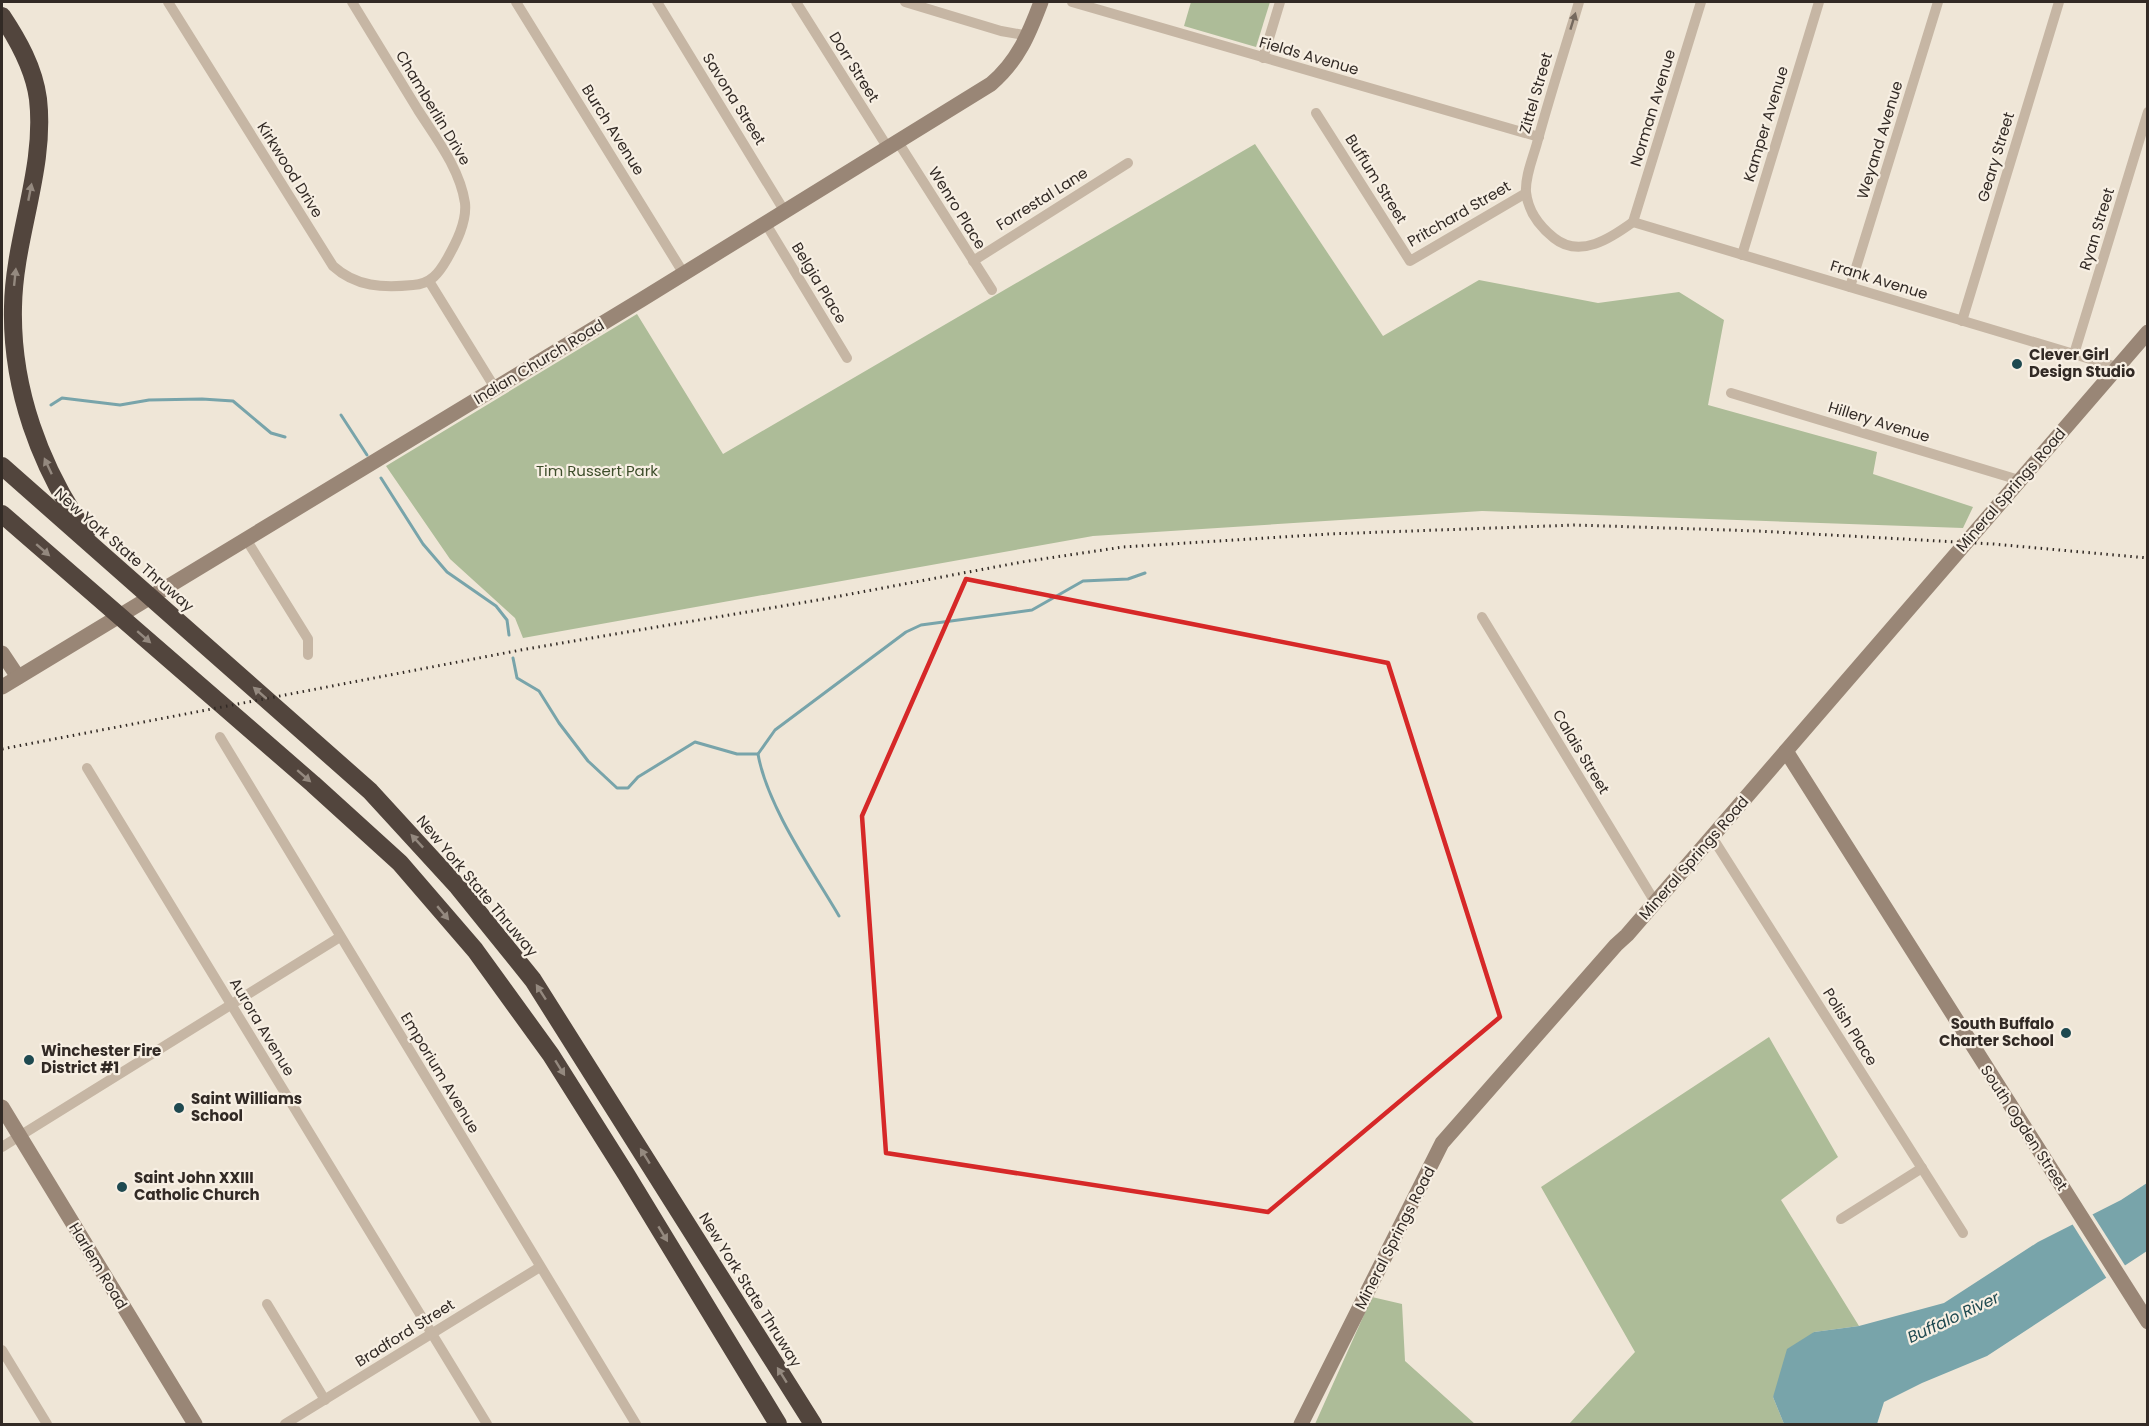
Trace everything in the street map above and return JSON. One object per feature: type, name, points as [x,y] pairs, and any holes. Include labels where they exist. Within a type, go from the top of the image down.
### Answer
[{"type":"highway","points":[[2,16],[17,39],[30,68],[38,98],[37,142],[33,176],[12,306],[13,337],[23,402],[32,432],[51,472],[75,516],[99,552]]},
{"type":"highway","name":"New York State Thruway","points":[[2,466],[378,800],[458,887],[533,980],[813,1425]]},
{"type":"highway","points":[[2,514],[400,863],[475,950],[551,1055],[778,1425]]},
{"type":"street","name":"Kirkwood Drive","points":[[168,2],[333,266],[352,280],[381,287],[420,285],[429,281]]},
{"type":"street","name":"Chamberlin Drive","points":[[351,2],[451,163],[463,196],[465,205],[461,229],[443,266],[429,281]]},
{"type":"street","name":"Burch Avenue","points":[[516,2],[684,273]]},
{"type":"street","name":"Savona Street","points":[[657,2],[785,212]]},
{"type":"street","name":"Dorr Street","points":[[796,2],[893,145]]},
{"type":"street","points":[[905,2],[1002,31],[1029,36]]},
{"type":"street","name":"Indian Church Road","points":[[2,687],[766,224],[991,84],[1010,66],[1029,36],[1041,2]]},
{"type":"street","name":"Fields Avenue","points":[[1072,2],[1539,137]]},
{"type":"street","points":[[1263,58],[1280,2]]},
{"type":"street","name":"Zittel Street","points":[[1526,193],[1539,137],[1579,2]]},
{"type":"street","name":"Norman Avenue","points":[[1633,222],[1701,2]]},
{"type":"street","name":"Kamper Avenue","points":[[1742,255],[1818,2]]},
{"type":"street","name":"Weyand Avenue","points":[[1850,287],[1938,2]]},
{"type":"street","name":"Geary Street","points":[[1962,321],[2059,2]]},
{"type":"street","name":"Ryan Street","points":[[2074,354],[2148,112]]},
{"type":"street","name":"Buffum Street","points":[[1316,113],[1410,261]]},
{"type":"street","name":"Wenro Place","points":[[893,145],[992,290]]},
{"type":"street","name":"Forrestal Lane","points":[[973,261],[1128,164]]},
{"type":"street","name":"Pritchard Street","points":[[1410,261],[1526,193],[1534,218],[1538,223],[1558,241],[1569,244],[1588,246],[1599,243],[1610,239],[1633,222]]},
{"type":"street","name":"Frank Avenue","points":[[1633,222],[2117,367]]},
{"type":"street","name":"Belgia Place","points":[[766,224],[847,358]]},
{"type":"street","points":[[429,281],[495,388]]},
{"type":"street","name":"Mineral Springs Road","points":[[1300,1425],[1442,1143],[1712,837],[2148,332]]},
{"type":"street","name":"Hillery Avenue","points":[[1731,393],[2019,480]]},
{"type":"street","points":[[246,539],[308,639],[308,655]]},
{"type":"street","name":"Calais Street","points":[[1482,617],[1655,902]]},
{"type":"street","points":[[2,653],[18,677]]},
{"type":"street","name":"Emporium Avenue","points":[[220,737],[636,1425]]},
{"type":"street","name":"South Ogden Street","points":[[1786,751],[2148,1322]]},
{"type":"street","name":"Aurora Avenue","points":[[87,768],[487,1425]]},
{"type":"street","name":"Polish Place","points":[[1712,837],[1963,1233]]},
{"type":"street","points":[[2,1147],[340,937]]},
{"type":"street","name":"Harlem Road","points":[[2,1107],[195,1425]]},
{"type":"street","points":[[1841,1219],[1922,1168]]},
{"type":"street","name":"Bradford Street","points":[[285,1425],[540,1266]]},
{"type":"street","points":[[267,1304],[325,1400]]},
{"type":"street","points":[[2,1350],[47,1425]]},
{"type":"highlighted area","points":[[966,579],[1388,663],[1500,1017],[1268,1212],[886,1153],[862,816]]},
{"type":"green space","points":[[1191,2],[1270,2],[1256,47],[1184,26]]},
{"type":"green space","name":"Tim Russert Park","points":[[1255,144],[1383,336],[1479,280],[1598,303],[1679,292],[1724,320],[1708,405],[1877,452],[1873,474],[1973,507],[1963,528],[1482,511],[1093,536],[523,638],[515,618],[450,559],[386,466],[637,314],[723,454]]},
{"type":"green space","points":[[1769,1037],[1838,1157],[1781,1200],[1859,1326],[1814,1332],[1773,1397],[1784,1424],[1569,1424],[1635,1352],[1541,1187]]},
{"type":"green space","points":[[1372,1297],[1402,1304],[1405,1361],[1475,1424],[1315,1424]]},
{"type":"water","name":"Buffalo River","points":[[2147,1183],[2147,1251],[1987,1356],[1922,1383],[1884,1402],[1877,1424],[1784,1424],[1773,1397],[1787,1349],[1814,1332],[1859,1326],[1944,1303],[2038,1242],[2121,1200]]},
{"type":"pier","points":[[2091,1212],[2126,1267],[2107,1279],[2071,1222]]},
{"type":"waterway","points":[[51,405],[62,398],[120,405],[149,400],[233,401],[271,433],[285,437]]},
{"type":"waterway","points":[[341,415],[367,455]]},
{"type":"waterway","points":[[381,478],[423,544],[447,572],[496,606],[507,620],[509,635]]},
{"type":"waterway","points":[[839,916],[780,816],[763,774],[758,754],[775,730],[906,632],[921,625],[1032,610],[1083,581],[1128,579],[1145,573]]},
{"type":"waterway","points":[[513,658],[517,678],[539,691],[559,723],[588,761],[617,788],[628,788],[638,777],[695,742],[737,754],[758,754]]},
{"type":"railway","points":[[2,749],[526,649],[824,599],[1022,562],[1123,547],[1329,534],[1575,525],[1758,531],[1993,544],[2148,558]]},
{"type":"place","name":"Clever Girl Design Studio","points":[[2017,364]]},
{"type":"place","name":"South Buffalo Charter School","points":[[2066,1033]]},
{"type":"place","name":"Winchester Fire District #1","points":[[29,1060]]},
{"type":"place","name":"Saint Williams School","points":[[179,1108]]},
{"type":"place","name":"Saint John XXIII Catholic Church","points":[[122,1187]]}]
